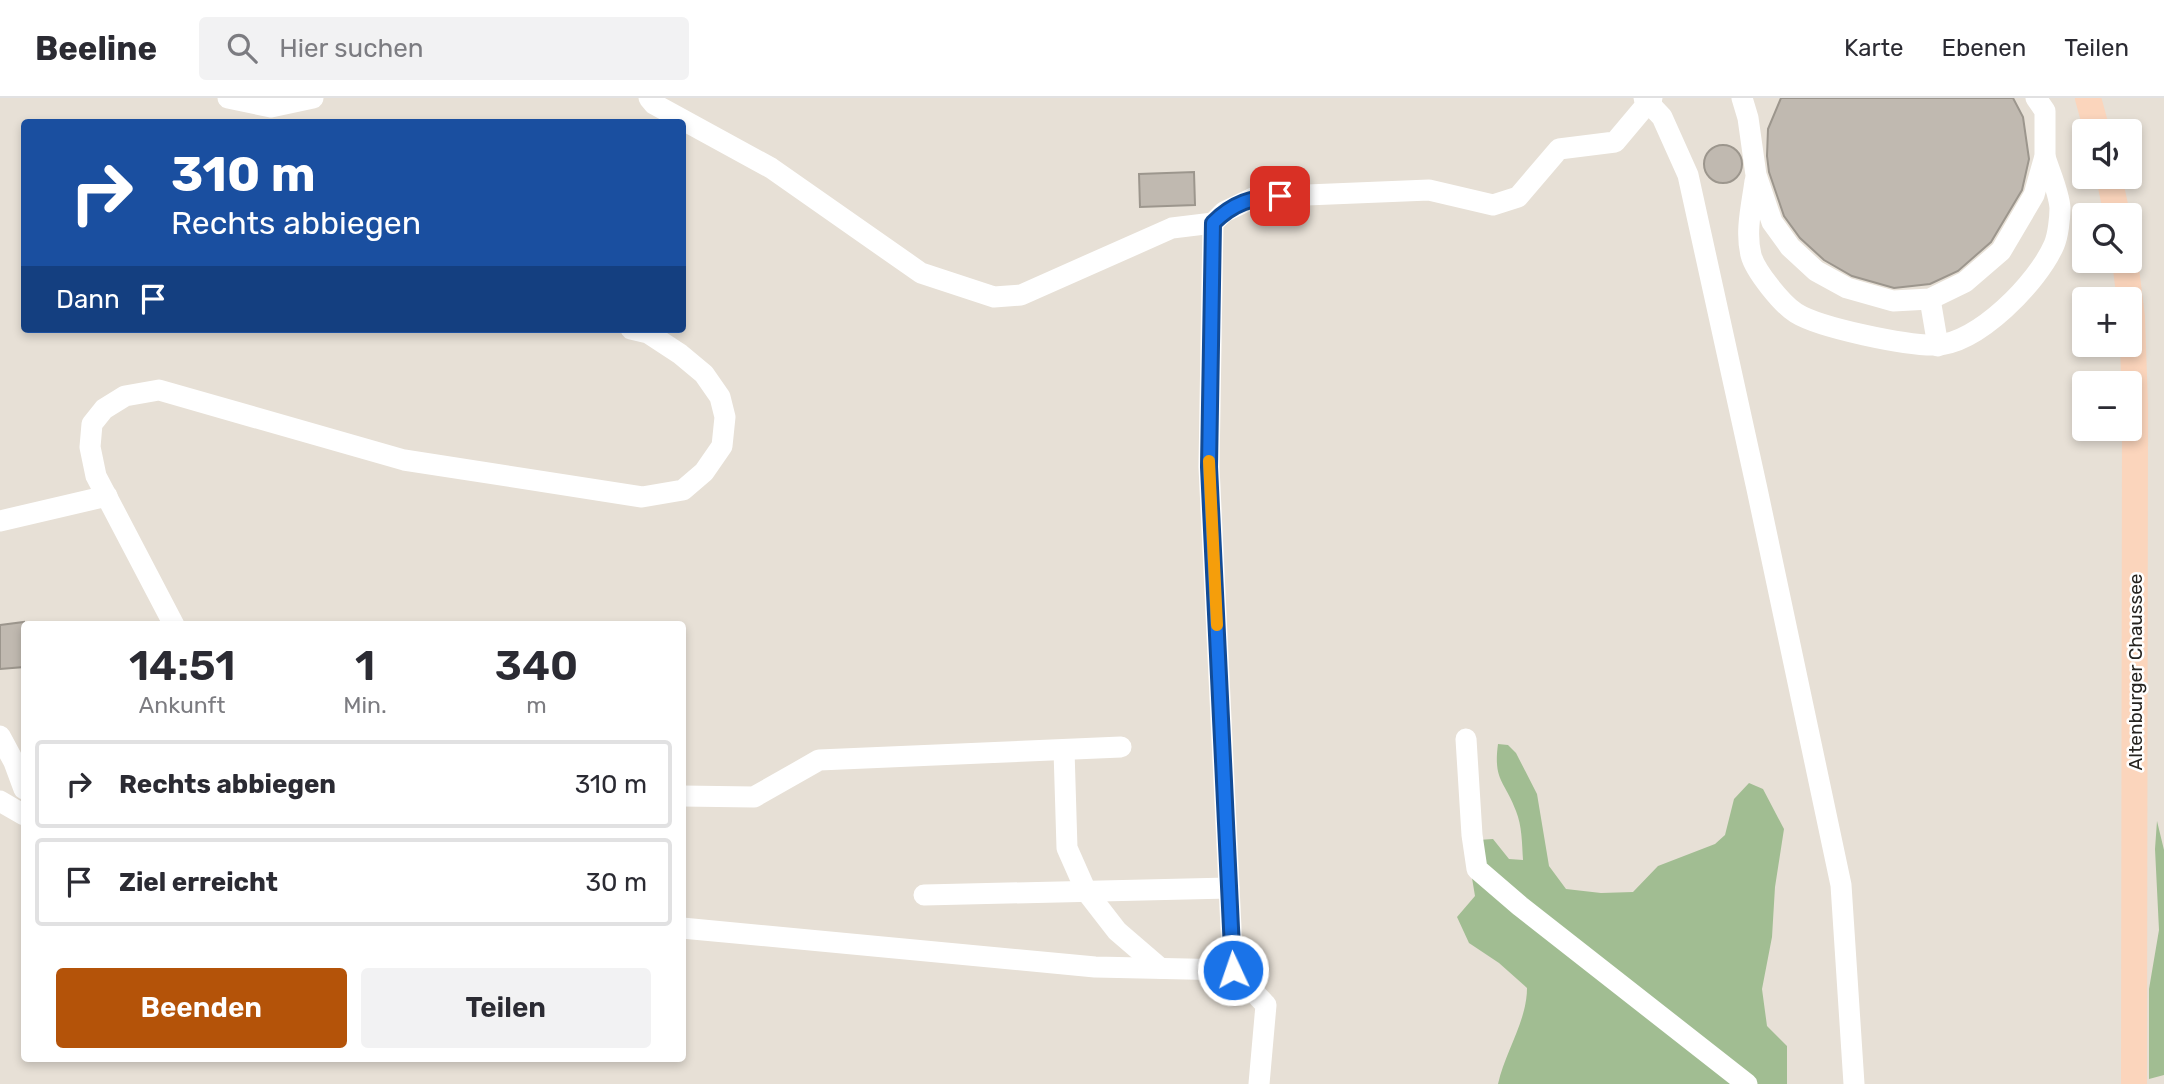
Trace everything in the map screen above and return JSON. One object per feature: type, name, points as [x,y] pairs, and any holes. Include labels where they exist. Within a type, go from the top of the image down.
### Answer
[{"type":"main road","points":[[2088,98],[2094,119]]},
{"type":"main road","name":"Altenburger Chaussee","points":[[2126,273],[2132,317],[2135,405],[2134,1084]]},
{"type":"lane","points":[[235,100],[271,107],[313,98]]},
{"type":"lane","points":[[649,98],[654,104],[681,119]]},
{"type":"lane","points":[[1742,98],[1748,118],[1756,175],[1772,222],[1790,247],[1816,271],[1847,288],[1893,301],[1930,299],[1965,282],[2001,251],[2034,195],[2045,156],[2045,111],[2036,98]]},
{"type":"lane","points":[[686,122],[771,168],[921,273],[994,297],[1021,295],[1172,228],[1213,223],[1224,212],[1255,197],[1429,190],[1493,205],[1518,197],[1559,149],[1615,142],[1648,99],[1662,117],[1688,175],[1838,871],[1854,1084]]},
{"type":"lane","points":[[235,100],[246,119]]},
{"type":"lane","points":[[1756,175],[1749,228],[1751,257],[1769,285],[1795,313],[1819,324],[1891,340],[1938,346],[1971,335],[2002,311],[2034,279],[2055,243],[2060,208],[2045,156]]},
{"type":"lane","points":[[1213,223],[1209,467],[1233,970],[1266,1005],[1259,1084]]},
{"type":"lane","points":[[1930,299],[1938,346]]},
{"type":"lane","points":[[172,621],[96,476],[90,447],[92,424],[104,409],[125,396],[159,390],[404,460],[642,497],[683,490],[704,472],[722,446],[725,417],[720,397],[704,374],[680,354],[645,333]]},
{"type":"lane","points":[[0,521],[107,496]]},
{"type":"lane","points":[[0,736],[21,782]]},
{"type":"lane","points":[[1466,738],[1472,835],[1478,869],[1747,1084]]},
{"type":"lane","points":[[686,796],[754,797],[818,760],[1121,747]]},
{"type":"lane","points":[[1064,750],[1067,848],[1086,891],[1117,931],[1160,968]]},
{"type":"lane","points":[[0,801],[21,813]]},
{"type":"lane","points":[[924,895],[1229,888]]},
{"type":"lane","points":[[686,928],[1095,967],[1233,970]]},
{"type":"green space","points":[[1498,744],[1508,745],[1516,753],[1537,794],[1549,866],[1566,889],[1601,893],[1633,892],[1658,866],[1715,844],[1725,835],[1734,799],[1749,783],[1763,789],[1784,829],[1775,887],[1772,937],[1762,989],[1767,1026],[1787,1046],[1787,1084],[1498,1084],[1520,1024],[1527,988],[1499,963],[1469,943],[1457,917],[1475,896],[1467,848],[1478,840],[1493,839],[1509,859],[1523,860],[1518,817],[1497,766]]},
{"type":"green space","points":[[2157,821],[2164,850],[2164,1075],[2149,1079],[2149,989],[2159,930],[2155,849]]},
{"type":"building","points":[[1781,98],[2013,98],[2023,117],[2029,159],[2022,190],[1991,242],[1958,271],[1930,284],[1894,288],[1852,276],[1824,260],[1800,238],[1784,216],[1769,172],[1767,156],[1768,129]]},
{"type":"building","points":[[1723,145],[1737,150],[1742,164],[1737,178],[1723,183],[1709,178],[1704,164],[1709,150]]},
{"type":"building","points":[[1194,172],[1195,205],[1140,207],[1139,174]]},
{"type":"building","points":[[21,622],[21,667],[0,669],[0,625]]},
{"type":"slow traffic","points":[[1209,461],[1217,625]]},
{"type":"route","points":[[1233,970],[1209,467],[1213,223],[1224,212],[1255,197],[1280,196]]}]
